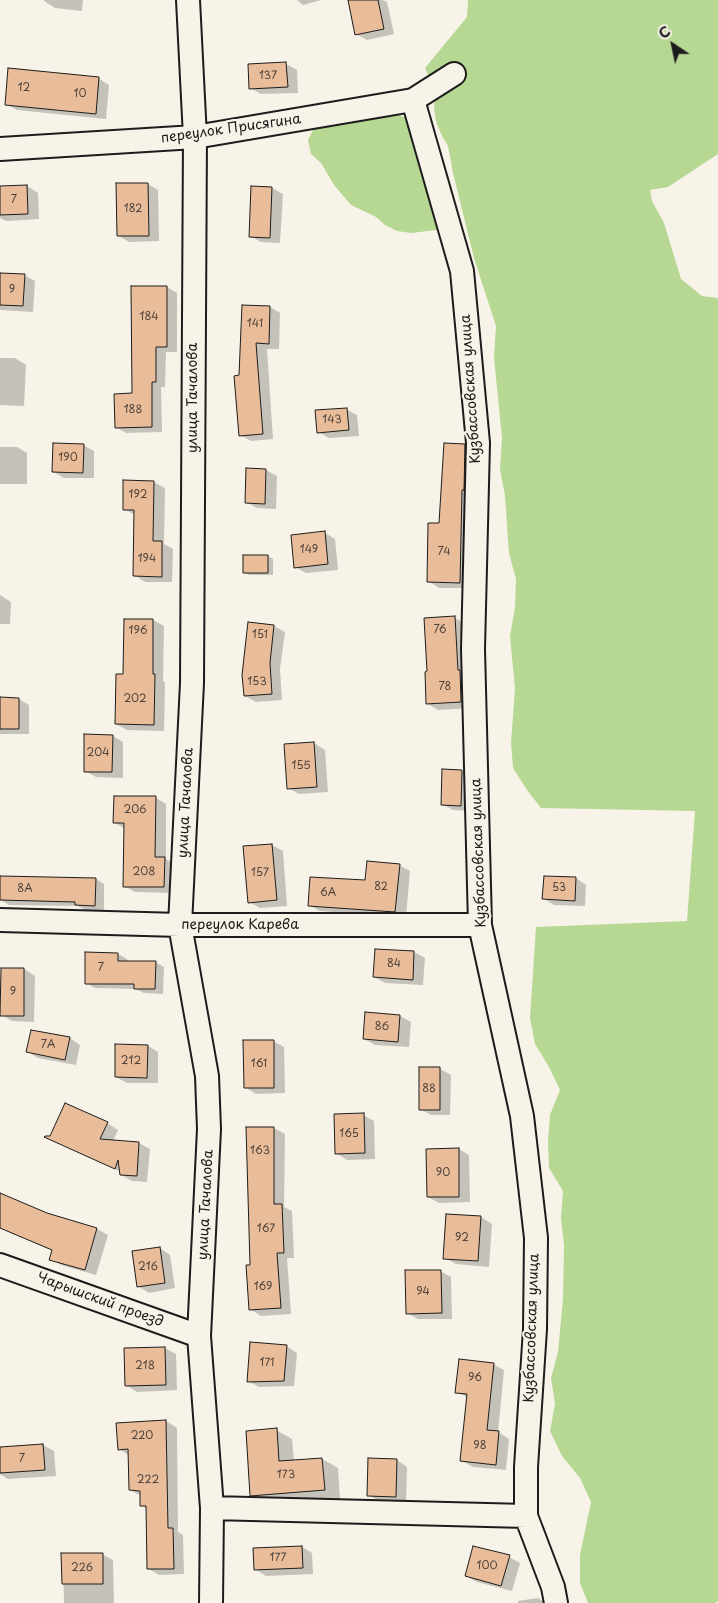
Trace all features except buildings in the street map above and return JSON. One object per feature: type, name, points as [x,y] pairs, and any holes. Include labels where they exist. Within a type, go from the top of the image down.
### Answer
[{"type":"street","name":"улица Тачалова","points":[[188,0],[195,137],[192,683],[180,925],[207,1076],[209,1129],[199,1336],[212,1508],[211,1603]]},
{"type":"street","name":"переулок Присягина","points":[[0,149],[195,137],[413,100],[454,74]]},
{"type":"street","name":"Кузбассовская улица","points":[[413,100],[462,271],[478,443],[473,649],[480,925],[522,1116],[536,1238],[535,1329],[526,1467],[526,1516],[553,1587],[556,1603]]},
{"type":"street","name":"переулок Карева","points":[[0,920],[180,925],[480,925]]},
{"type":"street","name":"Чарышский проезд","points":[[0,1265],[199,1336]]},
{"type":"street","points":[[212,1508],[526,1516]]},
{"type":"green space","points":[[468,0],[718,0],[718,154],[668,187],[650,190],[652,201],[664,223],[681,279],[702,296],[718,298],[718,1601],[715,1603],[588,1603],[580,1583],[580,1555],[591,1502],[580,1478],[562,1456],[550,1431],[555,1404],[551,1378],[558,1352],[563,1299],[564,1245],[561,1218],[563,1191],[549,1168],[548,1142],[550,1115],[560,1090],[535,1044],[530,1018],[536,927],[687,921],[695,811],[541,808],[513,768],[511,742],[515,689],[510,636],[515,607],[516,579],[509,553],[505,496],[500,469],[502,438],[494,358],[496,326],[474,258],[448,146],[436,121],[434,108],[436,93],[425,68],[467,17]]},
{"type":"green space","points":[[392,114],[405,117],[440,218],[437,230],[411,233],[397,231],[385,225],[376,217],[351,205],[334,185],[321,163],[311,154],[308,140],[314,128],[341,119]]}]
